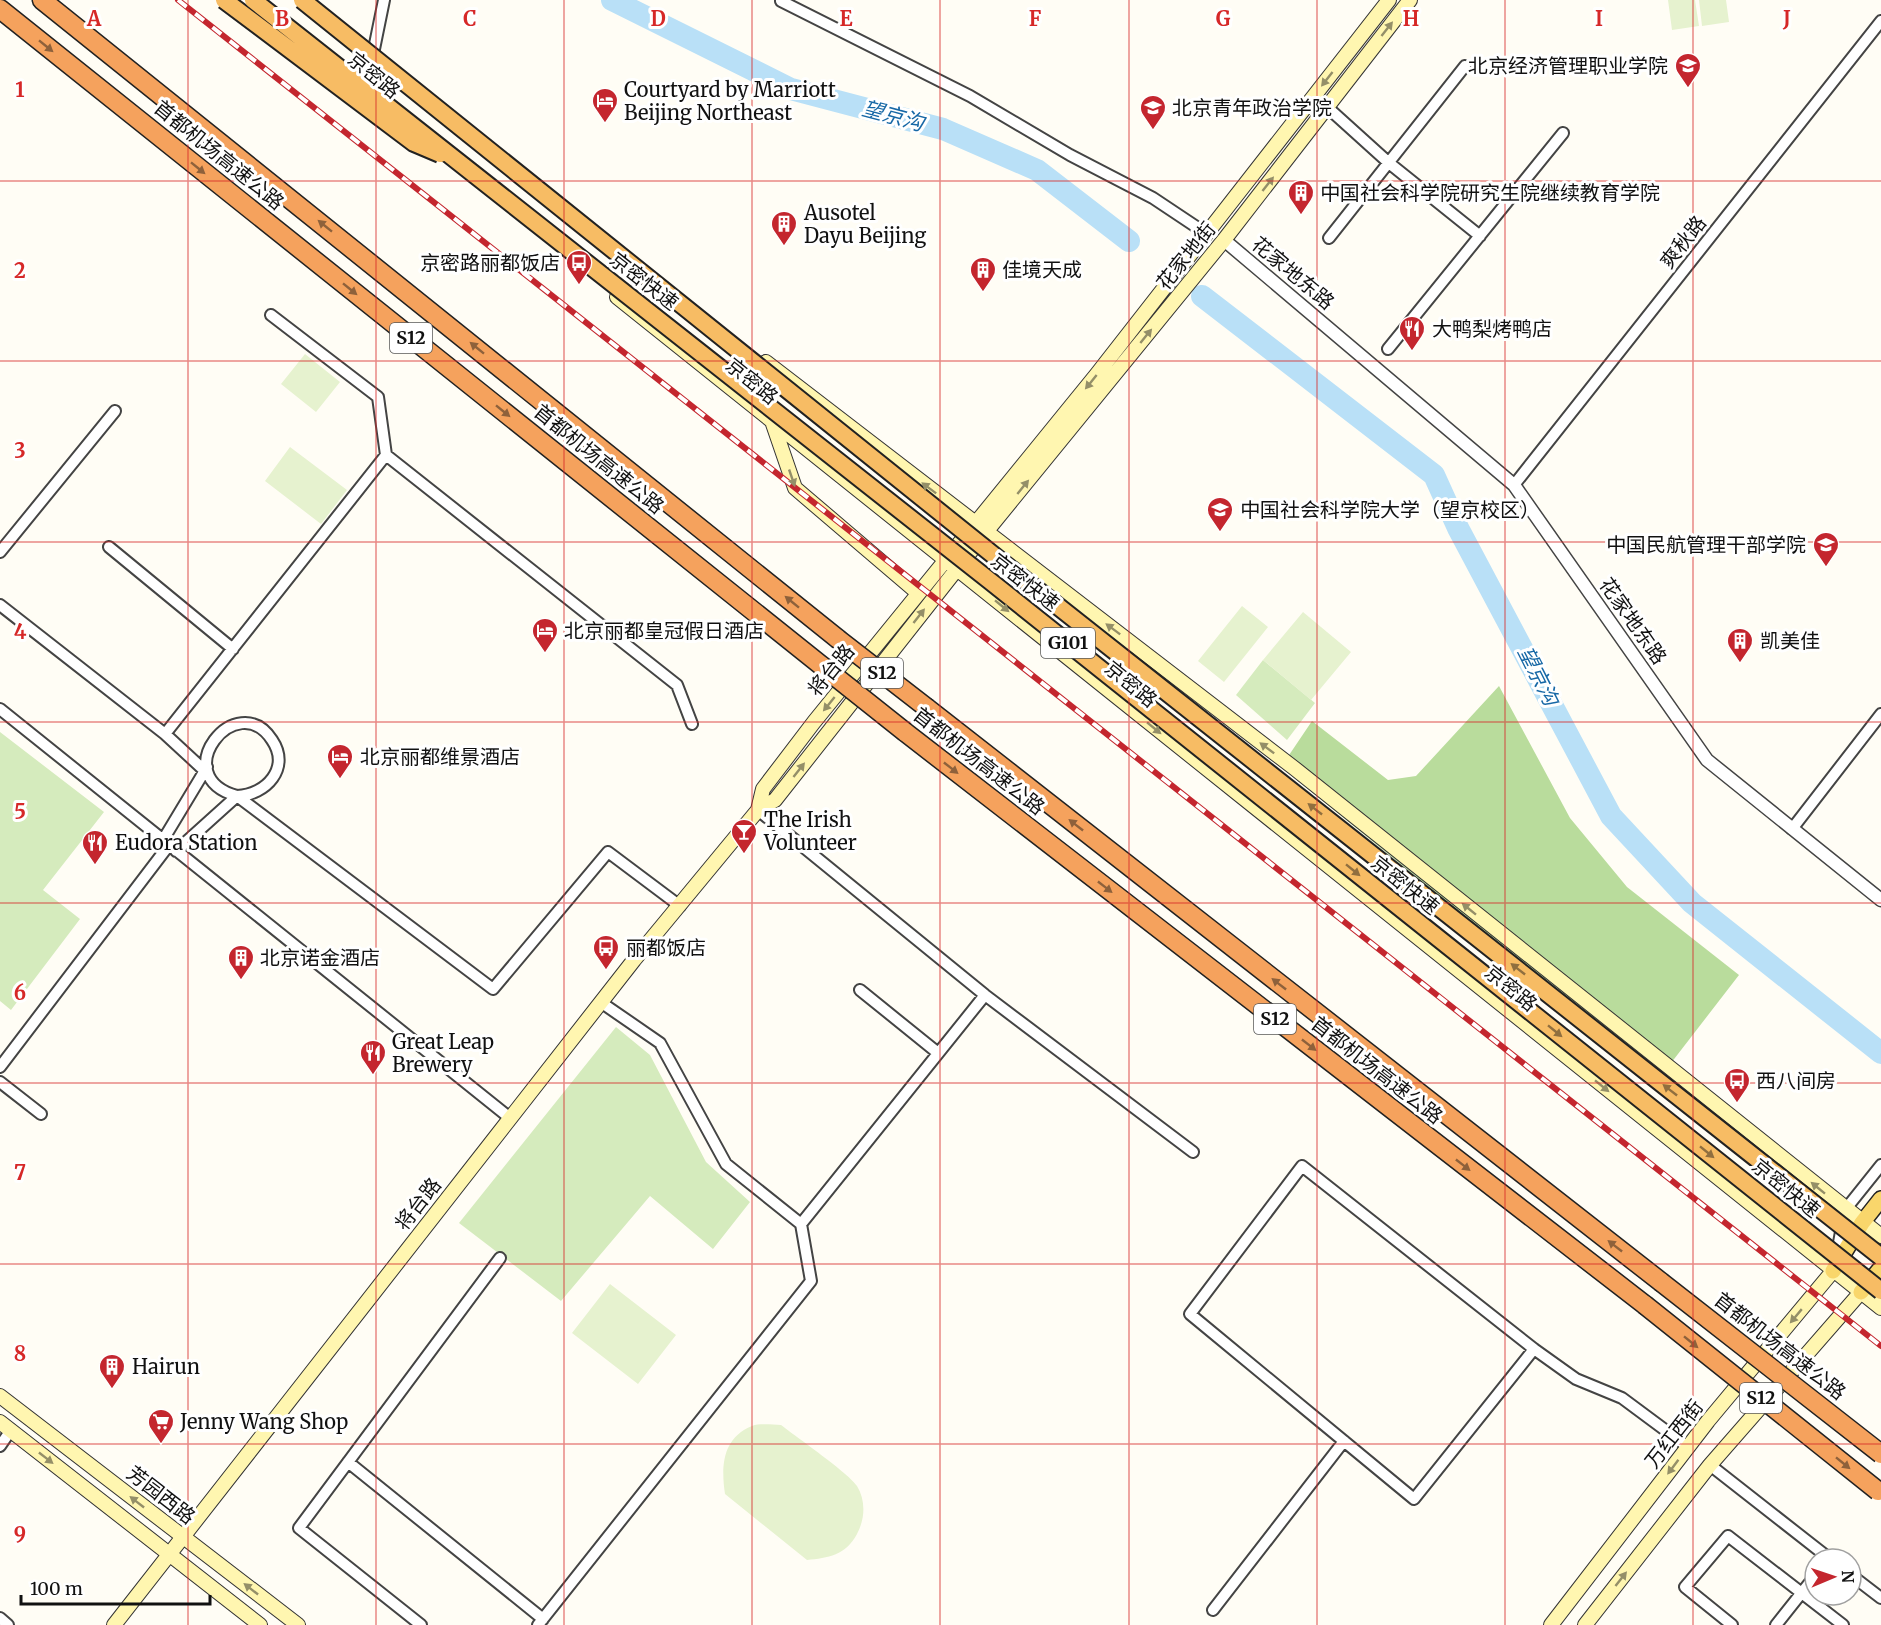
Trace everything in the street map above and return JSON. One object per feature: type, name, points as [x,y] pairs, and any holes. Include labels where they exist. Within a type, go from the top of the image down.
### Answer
[{"type":"highway","name":"首都机场高速公路","points":[[42,0],[838,639],[1881,1454]]},
{"type":"highway","points":[[52,0],[138,76]]},
{"type":"highway","points":[[224,0],[414,143],[458,160]]},
{"type":"highway","name":"京密快速","points":[[253,0],[458,160],[1881,1291]]},
{"type":"highway","name":"京密快速","points":[[302,0],[1012,569],[1881,1257]]},
{"type":"highway","name":"首都机场高速公路","points":[[0,9],[905,732],[1645,1305],[1879,1492]]},
{"type":"main road","name":"京密路","points":[[246,0],[356,84],[772,423],[1881,1308]]},
{"type":"main road","name":"京密路","points":[[302,0],[582,220],[1294,768],[1845,1210],[1881,1236]]},
{"type":"main road","name":"花家地街","points":[[981,528],[1389,0]]},
{"type":"main road","name":"花家地街","points":[[981,528],[1224,240],[1410,0]]},
{"type":"main road","points":[[772,423],[795,488],[918,593]]},
{"type":"main road","name":"将台路","points":[[758,810],[763,789],[945,560],[981,528]]},
{"type":"main road","name":"将台路","points":[[114,1625],[510,1118],[758,810],[775,800],[956,569],[981,528]]},
{"type":"main road","points":[[1833,1271],[1862,1223],[1881,1199]]},
{"type":"main road","points":[[1585,1625],[1710,1466],[1881,1268]]},
{"type":"main road","name":"万红西街","points":[[1551,1625],[1688,1447],[1833,1271]]},
{"type":"main road","name":"芳园西路","points":[[0,1396],[297,1625]]},
{"type":"main road","points":[[5,1426],[260,1625]]},
{"type":"street","points":[[373,54],[384,0]]},
{"type":"street","points":[[781,1],[970,96],[1070,155],[1153,198],[1207,234]]},
{"type":"street","name":"爽秋路","points":[[1514,485],[1881,21]]},
{"type":"street","points":[[1329,238],[1465,66]]},
{"type":"street","points":[[1327,107],[1389,163],[1480,236]]},
{"type":"street","points":[[1388,349],[1563,133]]},
{"type":"street","name":"花家地东路","points":[[1224,240],[1514,485],[1707,760],[1881,900]]},
{"type":"street","points":[[271,315],[378,397],[386,455],[677,686],[692,724]]},
{"type":"street","points":[[0,552],[115,411]]},
{"type":"street","points":[[165,734],[386,455]]},
{"type":"street","points":[[109,547],[233,649]]},
{"type":"street","points":[[0,605],[165,734],[206,769],[218,787],[237,796],[493,989],[608,852],[680,906]]},
{"type":"street","points":[[0,709],[510,1118]]},
{"type":"street","points":[[1792,829],[1881,714]]},
{"type":"street","points":[[0,1067],[169,845],[206,769],[209,747],[221,731],[232,725],[245,724],[259,728],[272,738],[278,752],[276,774],[262,791],[237,796],[169,845]]},
{"type":"street","points":[[758,810],[985,995],[1192,1152]]},
{"type":"street","points":[[860,990],[938,1053]]},
{"type":"street","points":[[801,1224],[985,995]]},
{"type":"street","points":[[348,1462],[540,1622],[811,1281],[801,1224],[726,1164],[660,1043],[603,1003]]},
{"type":"street","points":[[0,1082],[41,1114]]},
{"type":"street","points":[[1833,1271],[1845,1210],[1881,1165]]},
{"type":"street","points":[[1534,1349],[1414,1499],[1190,1314],[1302,1166],[1534,1349],[1576,1379],[1622,1398],[1688,1447]]},
{"type":"street","points":[[421,1625],[299,1528],[500,1258]]},
{"type":"street","points":[[1861,1292],[1881,1278]]},
{"type":"street","points":[[0,1446],[5,1426]]},
{"type":"street","points":[[1213,1610],[1344,1441]]},
{"type":"street","points":[[1710,1466],[1815,1547]]},
{"type":"street","points":[[1732,1625],[1684,1587],[1728,1536],[1843,1625]]},
{"type":"street","points":[[1863,1584],[1881,1598]]},
{"type":"street","points":[[1776,1625],[1802,1594]]},
{"type":"street","points":[[0,1618],[8,1625]]},
{"type":"green space","points":[[1668,0],[1695,0],[1699,26],[1672,30]]},
{"type":"green space","points":[[1699,0],[1726,0],[1729,22],[1702,26]]},
{"type":"green space","points":[[305,354],[340,382],[316,412],[281,384]]},
{"type":"green space","points":[[290,447],[347,490],[321,524],[265,481]]},
{"type":"green space","points":[[1242,606],[1268,627],[1224,682],[1198,661]]},
{"type":"green space","points":[[1303,612],[1351,652],[1311,700],[1263,660]]},
{"type":"green space","points":[[1263,660],[1315,703],[1287,740],[1236,695]]},
{"type":"green space","points":[[1499,686],[1570,818],[1627,887],[1739,975],[1661,1076],[1281,767],[1312,721],[1388,780],[1416,776]]},
{"type":"green space","points":[[0,732],[104,812],[43,890],[80,919],[11,1010],[0,1001]]},
{"type":"green space","points":[[616,1027],[650,1055],[706,1162],[750,1202],[713,1249],[650,1196],[561,1301],[459,1223]]},
{"type":"green space","points":[[610,1284],[676,1335],[638,1384],[572,1333]]},
{"type":"green space","points":[[755,1425],[781,1425],[844,1473],[860,1492],[863,1516],[860,1528],[848,1547],[836,1554],[807,1560],[725,1494],[724,1464],[729,1446],[735,1438],[742,1431]]},
{"type":"waterway","name":"望京沟","points":[[612,0],[791,89],[943,129],[1037,170],[1129,241]]},
{"type":"waterway","name":"望京沟","points":[[1202,296],[1434,475],[1458,528],[1611,816],[1692,903],[1881,1053]]},
{"type":"railway","points":[[178,0],[1881,1346]]},
{"type":"place","name":"北京经济管理职业学院","points":[[1688,89]]},
{"type":"place","name":"Courtyard by Marriott Beijing Northeast","points":[[605,124]]},
{"type":"place","name":"北京青年政治学院","points":[[1153,131]]},
{"type":"place","name":"中国社会科学院研究生院继续教育学院","points":[[1301,216]]},
{"type":"place","name":"Ausotel Dayu Beijing","points":[[784,247]]},
{"type":"place","name":"京密路丽都饭店","points":[[579,286]]},
{"type":"place","name":"佳境天成","points":[[983,293]]},
{"type":"place","name":"大鸭梨烤鸭店","points":[[1412,352]]},
{"type":"place","name":"中国社会科学院大学（望京校区）","points":[[1220,533]]},
{"type":"place","name":"中国民航管理干部学院","points":[[1826,568]]},
{"type":"place","name":"北京丽都皇冠假日酒店","points":[[545,654]]},
{"type":"place","name":"凯美佳","points":[[1740,664]]},
{"type":"place","name":"北京丽都维景酒店","points":[[340,780]]},
{"type":"place","name":"The Irish Volunteer","points":[[744,855]]},
{"type":"place","name":"Eudora Station","points":[[95,866]]},
{"type":"place","name":"丽都饭店","points":[[606,971]]},
{"type":"place","name":"北京诺金酒店","points":[[241,981]]},
{"type":"place","name":"Great Leap Brewery","points":[[373,1076]]},
{"type":"place","name":"西八间房","points":[[1737,1104]]},
{"type":"place","name":"Hairun","points":[[112,1390]]},
{"type":"place","name":"Jenny Wang Shop","points":[[161,1445]]}]
